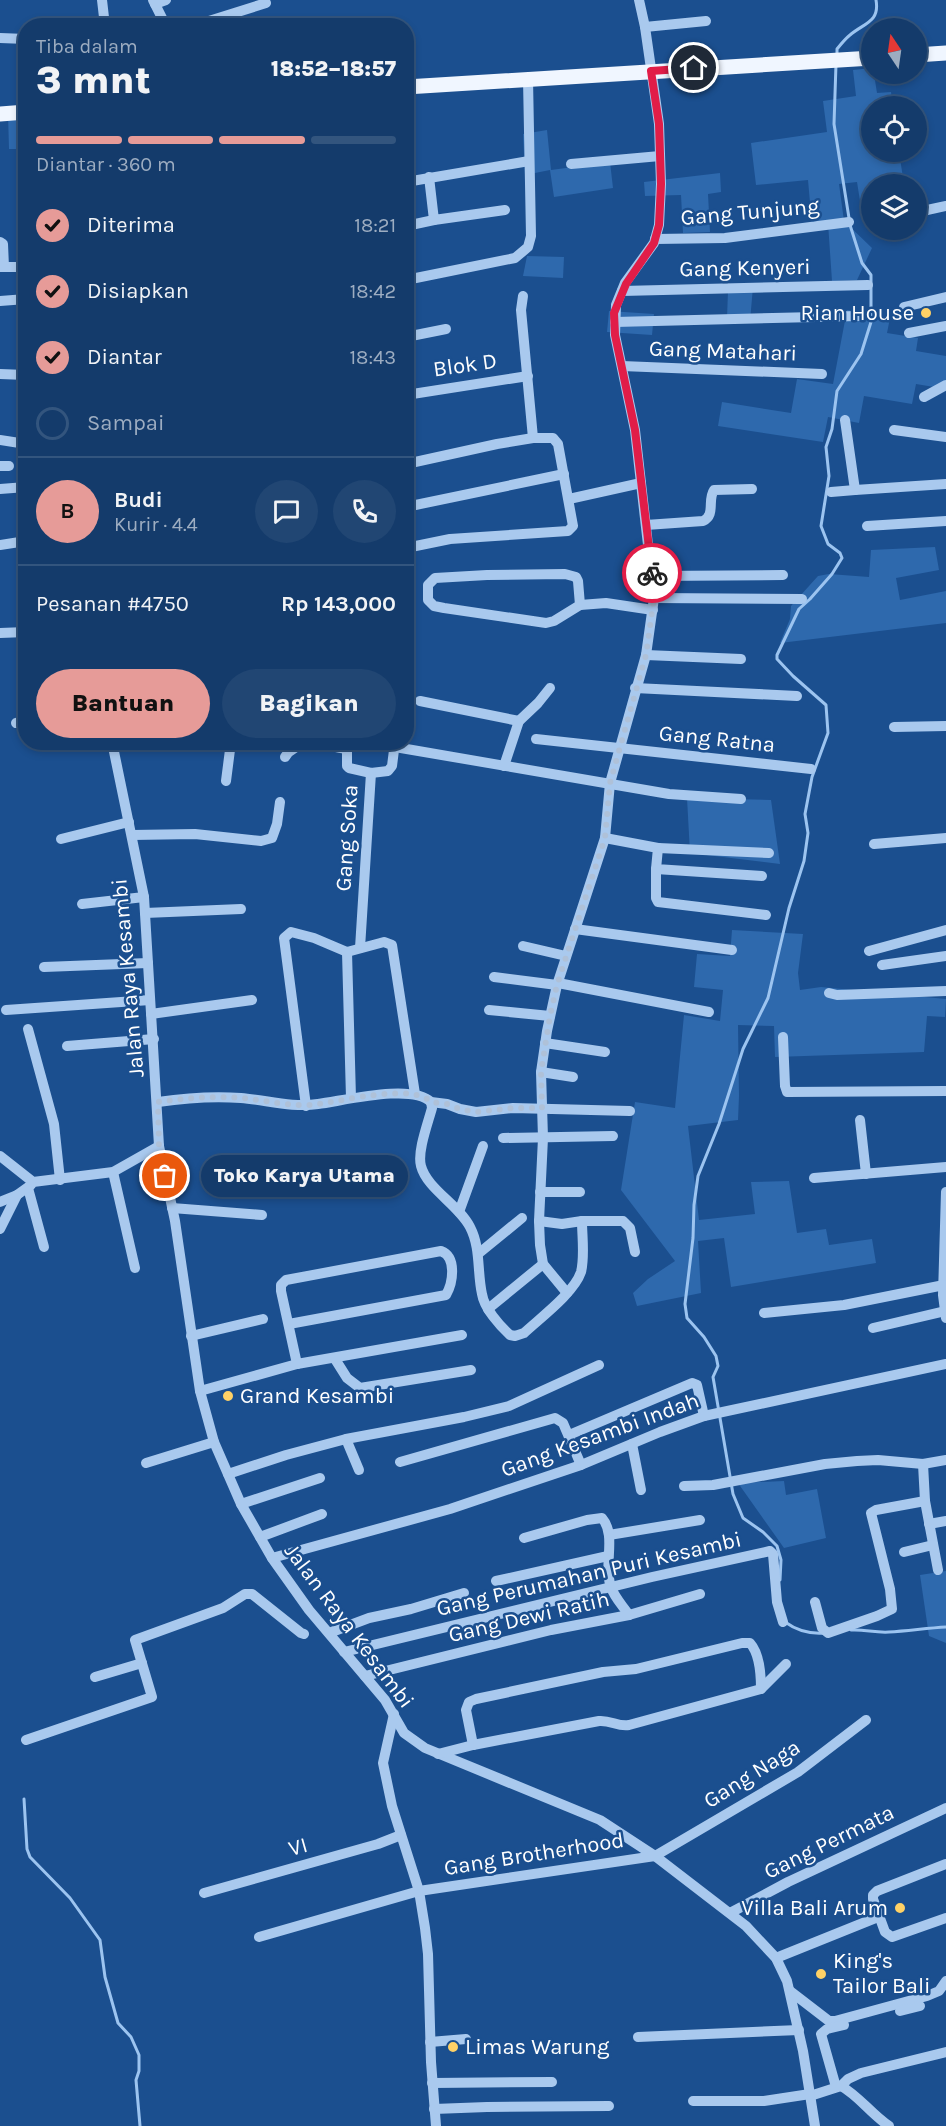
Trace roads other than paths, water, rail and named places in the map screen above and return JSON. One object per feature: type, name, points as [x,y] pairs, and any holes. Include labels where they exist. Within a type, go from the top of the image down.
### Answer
[{"type":"main road","points":[[927,54],[946,53]]},
{"type":"main road","points":[[414,86],[861,59]]},
{"type":"main road","points":[[0,114],[18,113]]},
{"type":"street","points":[[102,0],[104,18]]},
{"type":"street","points":[[162,18],[154,2],[166,0]]},
{"type":"street","points":[[567,1293],[543,1264],[539,1221],[543,1138],[541,1072],[558,984],[605,838],[610,783],[646,655],[654,598],[635,430],[615,335],[616,305],[622,291],[655,239],[659,225],[659,124],[639,0]]},
{"type":"street","points":[[218,18],[266,3]]},
{"type":"street","points":[[645,27],[706,21]]},
{"type":"street","points":[[0,38],[18,39]]},
{"type":"street","points":[[414,278],[515,258],[528,247],[531,236],[528,79]]},
{"type":"street","points":[[571,164],[660,156]]},
{"type":"street","points":[[414,180],[529,161]]},
{"type":"street","points":[[429,177],[434,220]]},
{"type":"street","points":[[927,210],[946,206]]},
{"type":"street","points":[[414,224],[505,210]]},
{"type":"street","name":"Gang Tunjung","points":[[655,239],[725,238],[849,222]]},
{"type":"street","points":[[0,242],[3,244],[2,267],[18,267]]},
{"type":"street","name":"Gang Kenyeri","points":[[622,291],[868,285]]},
{"type":"street","name":"Blok D","points":[[523,296],[521,310],[533,438]]},
{"type":"street","points":[[904,307],[946,297]]},
{"type":"street","points":[[0,301],[18,300]]},
{"type":"street","points":[[615,322],[858,316]]},
{"type":"street","points":[[909,333],[946,326]]},
{"type":"street","points":[[414,335],[446,328]]},
{"type":"street","name":"Gang Matahari","points":[[622,366],[822,374]]},
{"type":"street","points":[[0,374],[18,375]]},
{"type":"street","name":"Blok D","points":[[414,394],[528,376]]},
{"type":"street","points":[[924,397],[946,385]]},
{"type":"street","points":[[844,420],[855,490]]},
{"type":"street","points":[[894,430],[946,437]]},
{"type":"street","points":[[414,462],[533,438],[550,437],[557,440],[573,526],[568,531],[450,539],[414,546]]},
{"type":"street","points":[[0,440],[18,443]]},
{"type":"street","points":[[414,505],[564,474]]},
{"type":"street","points":[[569,499],[641,483]]},
{"type":"street","points":[[831,492],[946,484]]},
{"type":"street","points":[[0,489],[18,488]]},
{"type":"street","points":[[646,525],[703,521],[711,514],[711,496],[714,490],[752,489]]},
{"type":"street","points":[[867,526],[946,520]]},
{"type":"street","points":[[0,545],[18,542]]},
{"type":"street","points":[[580,605],[578,581],[572,575],[461,576],[435,579],[428,585],[428,600],[434,606],[546,623],[554,621],[580,605],[606,603],[653,610]]},
{"type":"street","points":[[652,576],[783,575]]},
{"type":"street","points":[[654,598],[802,599]]},
{"type":"street","points":[[0,633],[18,632]]},
{"type":"street","points":[[646,655],[741,659]]},
{"type":"street","points":[[504,766],[519,721],[550,688]]},
{"type":"street","points":[[635,688],[797,696]]},
{"type":"street","points":[[420,701],[519,721]]},
{"type":"street","points":[[894,727],[939,728],[946,726]]},
{"type":"street","name":"Gang Ratna","points":[[537,739],[810,770]]},
{"type":"street","name":"Gang Soka","points":[[414,749],[669,794],[741,800]]},
{"type":"street","name":"Jalan Raya Kesambi","points":[[114,750],[144,897],[159,1146],[172,1208],[200,1391],[214,1442],[241,1504],[272,1558],[309,1610],[365,1676],[394,1714],[404,1733],[437,1754],[590,1816],[623,1834],[730,1913],[746,1926],[776,1958],[790,1991],[815,2126]]},
{"type":"street","points":[[226,781],[230,750]]},
{"type":"street","points":[[285,757],[291,750]]},
{"type":"street","points":[[347,750],[347,766],[370,773]]},
{"type":"street","name":"Gang Soka","points":[[360,948],[370,773],[388,771],[392,766],[394,750]]},
{"type":"street","points":[[132,835],[195,834],[261,841],[272,838],[277,824],[280,802]]},
{"type":"street","points":[[61,839],[129,822]]},
{"type":"street","points":[[605,838],[658,848],[769,853]]},
{"type":"street","points":[[874,844],[946,838]]},
{"type":"street","points":[[658,848],[656,869],[658,902],[766,915]]},
{"type":"street","points":[[656,869],[762,876]]},
{"type":"street","points":[[82,904],[144,897]]},
{"type":"street","points":[[146,913],[241,909]]},
{"type":"street","points":[[575,929],[732,950]]},
{"type":"street","points":[[870,951],[946,930]]},
{"type":"street","points":[[306,1106],[284,938],[291,932],[347,952],[384,942],[392,945],[416,1094]]},
{"type":"street","points":[[523,946],[566,956]]},
{"type":"street","points":[[347,952],[351,1098]]},
{"type":"street","points":[[882,965],[946,956]]},
{"type":"street","points":[[44,968],[148,963]]},
{"type":"street","points":[[494,977],[558,984],[709,1012]]},
{"type":"street","points":[[829,993],[946,991]]},
{"type":"street","points":[[151,1014],[252,999]]},
{"type":"street","points":[[6,1010],[150,1000]]},
{"type":"street","points":[[489,1010],[550,1016]]},
{"type":"street","points":[[28,1029],[54,1124],[60,1180]]},
{"type":"street","points":[[783,1037],[787,1092],[946,1091]]},
{"type":"street","points":[[67,1046],[154,1039]]},
{"type":"street","points":[[545,1043],[605,1052]]},
{"type":"street","points":[[541,1072],[573,1077]]},
{"type":"street","points":[[158,1102],[207,1097],[242,1098],[306,1106],[351,1098],[416,1094],[431,1102],[476,1112],[513,1108],[630,1111]]},
{"type":"street","points":[[431,1102],[432,1108],[420,1159],[422,1169],[470,1226],[478,1254],[482,1297],[488,1309],[507,1333],[515,1336],[524,1333],[567,1293],[582,1270],[582,1221]]},
{"type":"street","points":[[860,1120],[866,1174]]},
{"type":"street","points":[[502,1138],[613,1136]]},
{"type":"street","points":[[0,1202],[17,1195],[30,1185],[113,1172],[159,1146]]},
{"type":"street","points":[[459,1212],[483,1146]]},
{"type":"street","points":[[0,1156],[30,1185],[44,1247]]},
{"type":"street","points":[[814,1178],[946,1167]]},
{"type":"street","points":[[113,1172],[135,1268]]},
{"type":"street","points":[[540,1192],[580,1192]]},
{"type":"street","points":[[873,1328],[946,1314],[944,1291],[946,1192]]},
{"type":"street","points":[[0,1229],[17,1195]]},
{"type":"street","points":[[172,1208],[262,1215]]},
{"type":"street","points":[[478,1254],[522,1218]]},
{"type":"street","points":[[539,1221],[562,1224],[616,1219],[630,1228],[635,1252]]},
{"type":"street","points":[[289,1324],[446,1296],[450,1288],[452,1263],[450,1256],[441,1251],[286,1280],[281,1285],[297,1364]]},
{"type":"street","points":[[488,1309],[543,1264]]},
{"type":"street","points":[[764,1313],[944,1291]]},
{"type":"street","points":[[191,1336],[263,1319]]},
{"type":"street","points":[[200,1391],[297,1364],[462,1335]]},
{"type":"street","points":[[335,1359],[347,1378],[360,1388],[471,1370]]},
{"type":"street","name":"Gang Kesambi Indah","points":[[272,1558],[450,1509],[581,1465],[704,1416],[946,1364]]},
{"type":"street","points":[[228,1474],[346,1439],[464,1417],[509,1406],[599,1365]]},
{"type":"street","points":[[569,1435],[692,1383],[697,1385],[704,1416]]},
{"type":"street","points":[[400,1462],[551,1418],[559,1419],[569,1435],[581,1465]]},
{"type":"street","points":[[346,1439],[359,1470]]},
{"type":"street","points":[[146,1463],[214,1442]]},
{"type":"street","points":[[632,1444],[641,1490]]},
{"type":"street","points":[[684,1486],[713,1485],[825,1464],[878,1460],[922,1464],[946,1460]]},
{"type":"street","points":[[922,1464],[925,1501],[938,1570]]},
{"type":"street","points":[[241,1504],[320,1478]]},
{"type":"street","points":[[815,1602],[822,1628],[828,1634],[892,1609],[890,1589],[871,1513],[876,1510],[925,1501]]},
{"type":"street","points":[[260,1537],[322,1514]]},
{"type":"street","points":[[524,1538],[596,1518],[605,1520],[609,1535],[610,1587],[629,1615]]},
{"type":"street","points":[[609,1535],[700,1520]]},
{"type":"street","points":[[929,1524],[946,1521]]},
{"type":"street","points":[[904,1552],[933,1545]]},
{"type":"street","name":"Gang Perumahan Puri Kesambi","points":[[345,1652],[610,1587],[772,1551],[777,1602],[783,1622]]},
{"type":"street","points":[[496,1581],[608,1556]]},
{"type":"street","points":[[26,1740],[152,1697],[135,1640],[223,1608],[249,1593],[304,1634]]},
{"type":"street","points":[[329,1633],[369,1618],[411,1609],[464,1593]]},
{"type":"street","name":"Gang Dewi Ratih","points":[[365,1676],[551,1630],[629,1615],[700,1593]]},
{"type":"street","points":[[473,1744],[466,1710],[469,1702],[476,1699],[603,1672],[655,1665],[741,1643],[750,1643],[755,1650],[761,1676],[761,1689]]},
{"type":"street","points":[[95,1677],[142,1663]]},
{"type":"street","points":[[437,1754],[473,1744],[599,1721],[612,1721],[622,1726],[629,1725],[761,1689],[786,1664]]},
{"type":"street","points":[[394,1714],[383,1767],[387,1788],[419,1891],[428,1954],[430,2042],[436,2126]]},
{"type":"street","name":"Gang Naga","points":[[655,1856],[798,1772],[866,1720]]},
{"type":"street","points":[[387,1750],[404,1733]]},
{"type":"street","name":"Gang Permata","points":[[730,1913],[789,1882],[946,1808]]},
{"type":"street","name":"VI","points":[[204,1893],[378,1844],[401,1835]]},
{"type":"street","name":"Gang Brotherhood","points":[[260,1937],[419,1891],[655,1856]]},
{"type":"street","points":[[946,1864],[874,1893],[873,1899],[885,1932],[892,1937],[946,1918]]},
{"type":"street","points":[[776,1958],[878,1917]]},
{"type":"street","points":[[790,1991],[829,2021],[835,2021],[927,1996],[939,1991],[946,1981]]},
{"type":"street","points":[[838,2086],[821,2034],[827,2029],[920,2006]]},
{"type":"street","points":[[638,2037],[799,2030]]},
{"type":"street","points":[[430,2042],[466,2039]]},
{"type":"street","points":[[693,2101],[764,2101],[810,2095],[838,2086],[861,2073],[946,2052]]},
{"type":"street","points":[[432,2083],[552,2082]]},
{"type":"street","points":[[838,2086],[851,2091],[875,2116],[889,2126]]},
{"type":"street","points":[[434,2109],[609,2106]]},
{"type":"waterway","points":[[837,54],[837,49],[846,38],[873,18],[876,13],[876,0]]},
{"type":"waterway","points":[[836,64],[834,124],[849,218]]},
{"type":"waterway","points":[[780,1580],[781,1560],[777,1546],[763,1532],[743,1518],[733,1494],[713,1377],[718,1366],[716,1356],[704,1337],[687,1318],[685,1304],[698,1176],[719,1124],[743,1049],[768,998],[789,908],[804,861],[808,833],[805,814],[812,777],[828,733],[826,705],[793,676],[777,659],[777,655],[799,609],[832,574],[842,558],[840,553],[828,544],[821,526],[829,476],[826,447],[832,429],[837,391],[861,354],[871,322],[871,275],[862,263],[850,225]]},
{"type":"waterway","points":[[785,1622],[803,1631],[824,1633]]},
{"type":"waterway","points":[[851,1630],[889,1632],[946,1627]]},
{"type":"waterway","points":[[24,1799],[27,1849],[30,1857],[70,1898],[100,1940],[105,1977],[118,2023],[131,2037],[139,2055],[139,2071],[136,2080],[140,2126]]},
{"type":"place","name":"Rian House","points":[[926,313]]},
{"type":"place","name":"Toko Karya Utama","points":[[165,1176]]},
{"type":"place","name":"Grand Kesambi","points":[[228,1396]]},
{"type":"place","name":"Villa Bali Arum","points":[[900,1908]]},
{"type":"place","name":"King's Tailor Bali","points":[[821,1974]]},
{"type":"place","name":"Limas Warung","points":[[453,2047]]}]
